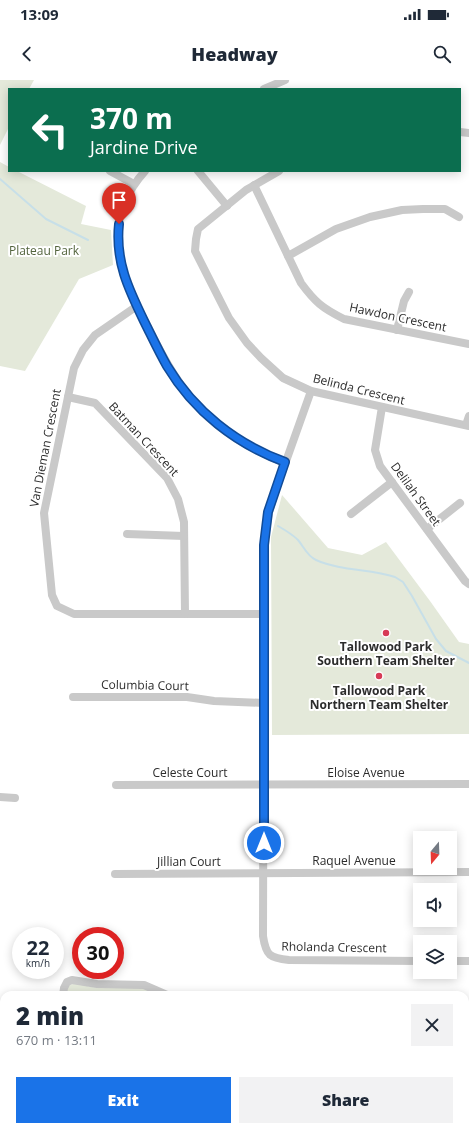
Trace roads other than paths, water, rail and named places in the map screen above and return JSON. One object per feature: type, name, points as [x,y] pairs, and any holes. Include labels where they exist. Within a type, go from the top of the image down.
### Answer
[{"type":"street","points":[[266,88],[275,82],[285,80]]},
{"type":"street","points":[[112,172],[134,184]]},
{"type":"street","points":[[144,172],[134,184],[124,205],[119,224],[118,239],[121,266],[126,282],[137,306],[168,367],[195,404],[211,419],[246,444],[270,457],[285,462]]},
{"type":"street","points":[[199,172],[227,206]]},
{"type":"street","name":"Belinda Crescent","points":[[277,172],[254,185],[198,229],[195,251],[228,318],[247,343],[283,378],[311,391],[467,426]]},
{"type":"street","name":"Hawdon Crescent","points":[[254,185],[301,283],[310,296],[325,310],[344,319],[469,344]]},
{"type":"street","points":[[288,256],[336,229],[370,217],[402,210],[445,209],[459,217]]},
{"type":"street","points":[[398,330],[404,301],[410,292]]},
{"type":"street","name":"Van Dieman Crescent","points":[[137,306],[95,336],[83,350],[74,368],[44,513],[52,595],[57,606],[74,614],[264,614]]},
{"type":"street","name":"Rholanda Crescent","points":[[311,391],[270,506],[265,529],[263,936],[265,948],[268,955],[277,959],[413,961]]},
{"type":"street","name":"Batman Crescent","points":[[68,397],[95,403],[167,478],[178,499],[184,522],[185,614]]},
{"type":"street","name":"Delilah Street","points":[[382,407],[375,450],[380,466],[469,584]]},
{"type":"street","points":[[467,426],[469,416]]},
{"type":"street","points":[[351,514],[392,482]]},
{"type":"street","points":[[427,530],[460,503]]},
{"type":"street","points":[[128,534],[184,536]]},
{"type":"street","name":"Columbia Court","points":[[73,697],[187,697],[220,702],[264,703]]},
{"type":"street","name":"Celeste Court","points":[[116,784],[264,784]]},
{"type":"street","name":"Eloise Avenue","points":[[264,784],[469,784]]},
{"type":"street","points":[[0,797],[15,798]]},
{"type":"street","name":"Raquel Avenue","points":[[264,872],[469,872]]},
{"type":"street","name":"Jillian Court","points":[[115,874],[264,872]]},
{"type":"street","points":[[457,961],[469,961]]},
{"type":"street","points":[[64,991],[67,982],[72,980],[97,984],[144,985],[158,991]]},
{"type":"waterway","points":[[0,179],[46,219],[88,240]]},
{"type":"waterway","points":[[278,526],[296,538],[308,554],[316,560],[335,566],[385,574],[395,577],[403,582],[436,639],[446,651],[469,663]]},
{"type":"place","name":"Tallowood Park Southern Team Shelter","points":[[386,633]]},
{"type":"place","name":"Tallowood Park Northern Team Shelter","points":[[379,676]]},
{"type":"park label","name":"Plateau Park","points":[[44,250]]}]
